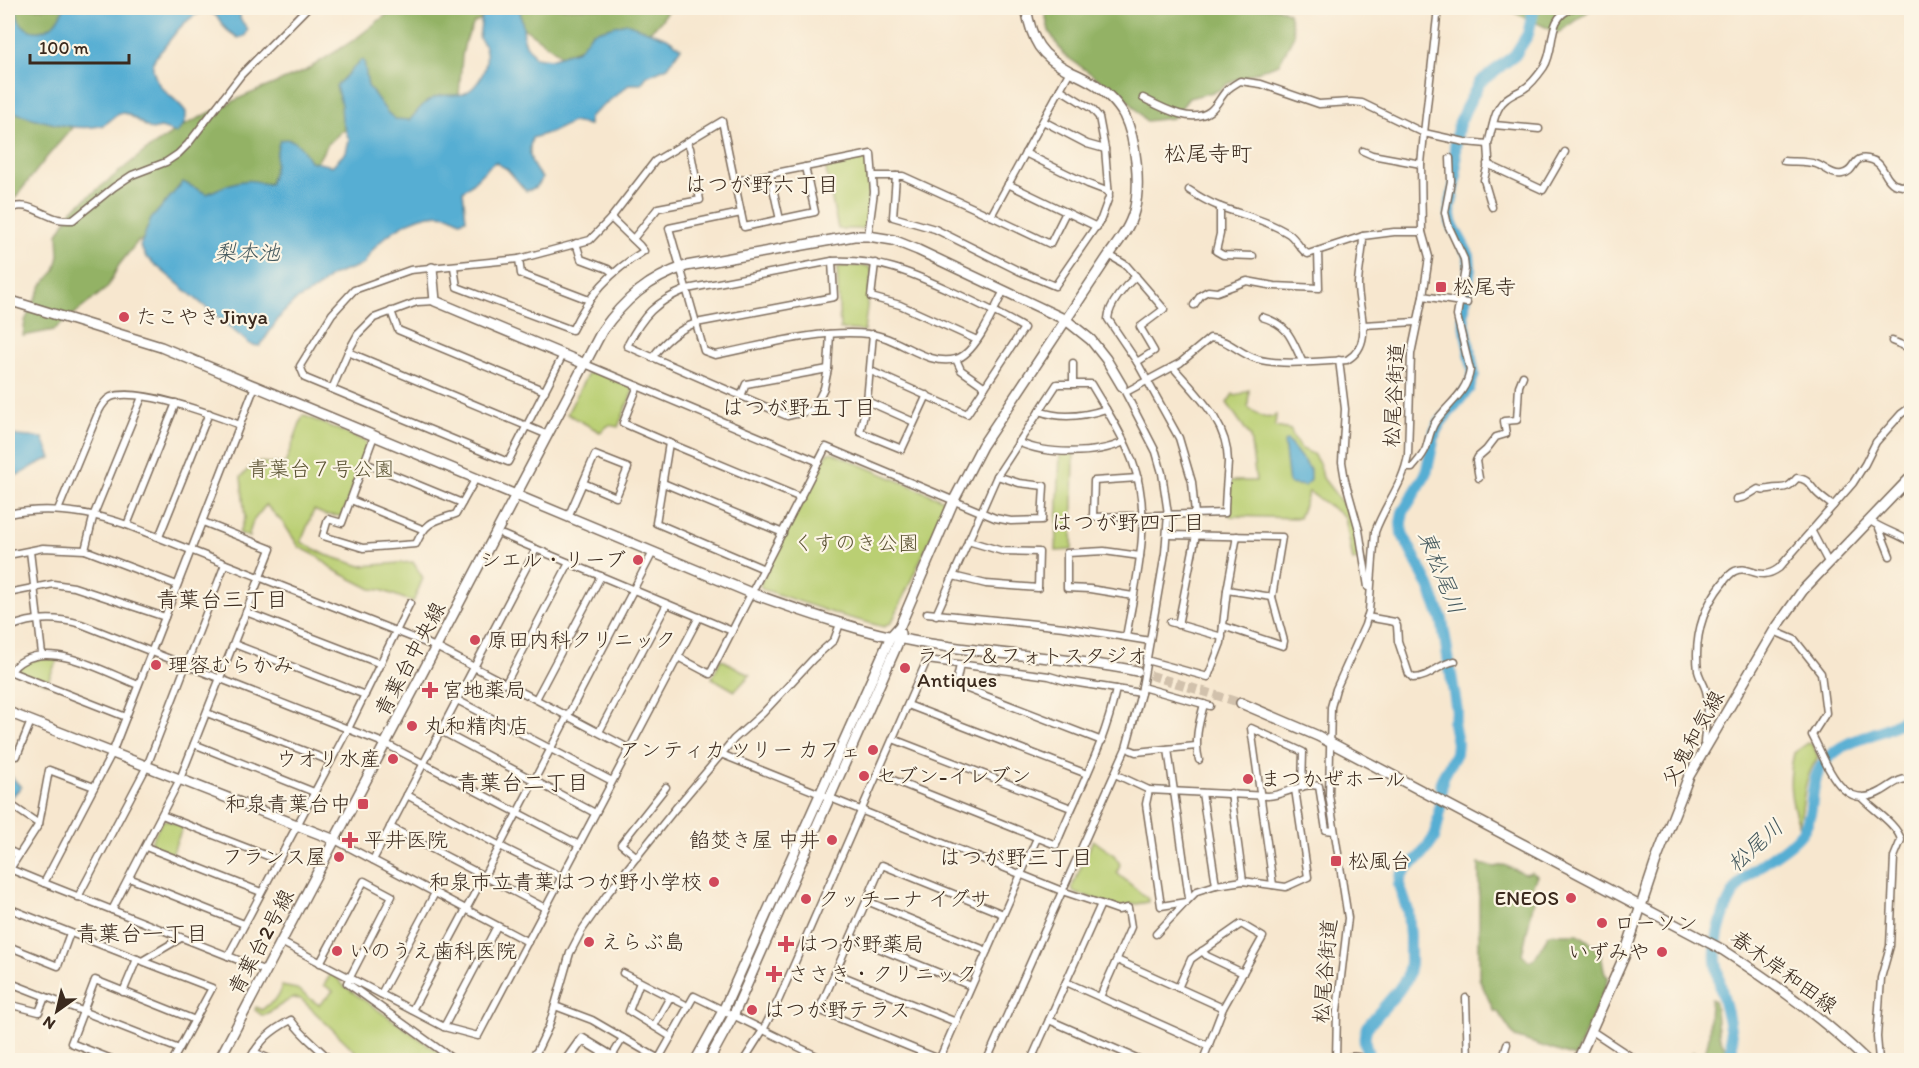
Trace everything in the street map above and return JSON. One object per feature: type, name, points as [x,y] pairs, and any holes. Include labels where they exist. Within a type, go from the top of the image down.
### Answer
[{"type":"street","points":[[8,211],[12,207],[21,206],[57,219],[73,220],[132,175],[178,154],[241,75],[307,8]]},
{"type":"street","points":[[696,1060],[723,1011],[820,794],[900,626],[954,500],[990,432],[1128,226],[1137,199],[1132,141],[1124,115],[1096,85],[1047,56],[1031,34],[1026,8]]},
{"type":"street","name":"松尾谷街道","points":[[1336,1060],[1337,1011],[1348,918],[1329,795],[1331,707],[1336,689],[1367,617],[1375,532],[1406,468],[1408,455],[1411,354],[1429,257],[1422,232],[1421,164],[1438,8]]},
{"type":"street","points":[[1492,207],[1484,180],[1488,144],[1499,108],[1504,100],[1529,86],[1544,66],[1551,53],[1552,27],[1567,10],[1574,8]]},
{"type":"street","points":[[991,216],[1070,71]]},
{"type":"street","points":[[1143,98],[1177,112],[1191,116],[1202,115],[1211,110],[1228,89],[1240,81],[1261,84],[1319,104],[1362,103],[1424,133],[1465,142],[1488,144]]},
{"type":"street","points":[[896,176],[892,217],[935,230],[1055,286],[1097,227],[1107,207],[1109,192],[1099,117],[1092,109],[1060,89]]},
{"type":"street","points":[[563,355],[508,462],[305,378],[300,366],[332,314],[354,290],[410,270],[519,259],[590,240],[611,218],[655,161],[722,121],[744,227],[815,212],[805,167]]},
{"type":"street","points":[[1043,121],[1087,144],[1105,149]]},
{"type":"street","points":[[1494,126],[1539,129]]},
{"type":"street","points":[[633,239],[658,208],[700,200],[690,148],[687,143]]},
{"type":"street","points":[[1363,151],[1372,155],[1421,164]]},
{"type":"street","points":[[1487,164],[1543,190],[1564,152]]},
{"type":"street","points":[[1025,153],[1109,192]]},
{"type":"street","points":[[735,181],[871,154],[874,176],[868,236]]},
{"type":"street","points":[[1406,468],[1412,468],[1420,458],[1427,447],[1435,422],[1460,394],[1469,378],[1470,370],[1457,316],[1462,302],[1464,259],[1448,225],[1445,212],[1451,181],[1450,158]]},
{"type":"street","points":[[1784,161],[1817,164],[1833,173],[1842,174],[1848,171],[1857,160],[1870,159],[1882,166],[1887,177],[1894,184],[1911,188]]},
{"type":"street","points":[[770,174],[780,220]]},
{"type":"street","points":[[874,176],[903,176],[1050,244],[1066,212]]},
{"type":"street","points":[[1008,184],[1097,227]]},
{"type":"street","points":[[1189,190],[1220,207],[1252,216],[1289,235],[1308,254],[1363,236],[1394,232],[1422,232]]},
{"type":"street","points":[[1220,207],[1220,234],[1216,251],[1223,255],[1252,256]]},
{"type":"street","points":[[741,213],[669,228],[704,351],[715,354],[830,334],[873,334],[894,340],[940,361],[956,359],[967,354],[977,340],[1004,290]]},
{"type":"street","points":[[454,267],[457,286],[572,330],[599,286],[644,251],[611,218]]},
{"type":"street","name":"青葉台中央線","points":[[335,840],[602,331],[628,299],[647,283],[680,268],[834,238],[868,236],[893,240],[1066,320],[1091,340],[1106,359],[1124,389]]},
{"type":"street","points":[[987,1060],[1115,774],[1130,736],[1141,690],[1167,535],[1168,515],[1162,473],[1156,452],[1124,389],[1147,381],[1173,367],[1210,338],[1226,341],[1246,355],[1263,361],[1347,360],[1359,350],[1363,325],[1358,281],[1363,257],[1363,236]]},
{"type":"street","points":[[576,243],[581,258],[613,273]]},
{"type":"street","points":[[1194,305],[1201,295],[1208,291],[1217,292],[1248,281],[1274,286],[1319,288],[1318,252]]},
{"type":"street","points":[[1109,255],[1126,266],[1164,309],[1140,327],[1154,351],[1137,362]]},
{"type":"street","points":[[519,259],[521,274],[589,300]]},
{"type":"street","points":[[830,334],[828,369],[824,388],[813,410],[787,416],[627,346],[645,315],[671,296],[687,289],[832,261],[853,260],[903,269],[994,310],[1024,328],[967,414],[871,371]]},
{"type":"street","points":[[652,358],[667,340],[696,323],[834,297],[832,261]]},
{"type":"street","points":[[875,263],[871,297],[900,305],[977,340]]},
{"type":"street","points":[[432,268],[435,301]]},
{"type":"street","points":[[1136,276],[1127,284],[1108,315],[1112,326],[1137,362],[1183,448],[1192,482],[1194,514]]},
{"type":"street","points":[[1423,296],[1462,302]]},
{"type":"street","points":[[8,300],[161,347],[751,593],[840,624],[895,637],[954,647],[1090,662],[1137,671]]},
{"type":"street","points":[[332,389],[358,334],[374,318],[417,302],[435,301],[819,462]]},
{"type":"street","points":[[392,311],[398,330],[545,391]]},
{"type":"street","points":[[1262,317],[1278,321],[1289,335],[1302,362]]},
{"type":"street","points":[[1363,325],[1416,322]]},
{"type":"street","points":[[873,334],[871,371],[860,432],[902,449],[927,395]]},
{"type":"street","points":[[1892,341],[1911,349]]},
{"type":"street","points":[[348,352],[548,435]]},
{"type":"street","points":[[956,359],[961,370],[986,387]]},
{"type":"street","points":[[1339,360],[1345,409],[1342,462],[1359,530],[1370,596]]},
{"type":"street","points":[[1073,363],[1073,384]]},
{"type":"street","points":[[1138,478],[1094,481],[1093,517],[1225,513],[1227,452],[1222,432],[1213,414],[1173,367]]},
{"type":"street","points":[[741,396],[746,384],[828,369]]},
{"type":"street","points":[[1479,478],[1476,461],[1478,457],[1496,437],[1506,434],[1504,421],[1517,420],[1519,386],[1523,376]]},
{"type":"street","points":[[936,615],[997,476],[1018,442],[1057,384],[1091,384],[1124,442],[1138,478],[1142,516],[1140,556],[1126,637]]},
{"type":"street","points":[[44,883],[112,753],[255,386]]},
{"type":"street","points":[[638,386],[623,423],[801,498]]},
{"type":"street","points":[[58,510],[104,403],[112,397],[142,397],[176,403],[240,425]]},
{"type":"street","points":[[85,550],[94,514],[142,397]]},
{"type":"street","points":[[867,401],[914,422]]},
{"type":"street","points":[[127,525],[176,403]]},
{"type":"street","points":[[1707,747],[1704,743],[1707,691],[1699,674],[1697,660],[1702,617],[1710,600],[1735,571],[1741,570],[1763,575],[1771,574],[1779,568],[1859,474],[1876,442],[1900,414],[1911,406]]},
{"type":"street","points":[[1040,411],[1072,416],[1106,409]]},
{"type":"street","points":[[159,537],[209,413]]},
{"type":"street","points":[[374,436],[342,523],[328,519],[323,536],[363,548],[416,544],[422,529],[432,521],[456,514],[476,478]]},
{"type":"street","points":[[1018,442],[1035,449],[1054,451],[1097,450],[1124,442]]},
{"type":"street","points":[[669,443],[656,523],[764,569]]},
{"type":"street","points":[[678,657],[710,674],[826,447],[995,518],[1011,521],[1042,520],[1044,486],[1019,483],[997,476]]},
{"type":"street","points":[[568,517],[595,454],[628,468],[616,497],[583,483]]},
{"type":"street","points":[[365,463],[462,503]]},
{"type":"street","name":"父鬼和気線","points":[[1578,1060],[1624,957],[1681,794],[1707,747],[1774,631],[1803,590],[1911,476]]},
{"type":"street","points":[[1736,499],[1745,497],[1758,489],[1764,491],[1770,488],[1785,489],[1797,478],[1810,483],[1816,493],[1833,506]]},
{"type":"street","points":[[663,483],[783,533]]},
{"type":"street","points":[[351,500],[422,529]]},
{"type":"street","points":[[8,514],[58,510],[94,514],[159,537],[436,647],[630,749]]},
{"type":"street","points":[[1869,520],[1878,527],[1905,538],[1911,543]]},
{"type":"street","points":[[112,910],[180,779],[271,549],[202,522]]},
{"type":"street","points":[[1878,527],[1890,556]]},
{"type":"street","points":[[1811,530],[1828,562]]},
{"type":"street","points":[[503,535],[732,631]]},
{"type":"street","points":[[1167,535],[1284,537],[1272,597],[1284,641],[1283,646],[1223,626]]},
{"type":"street","points":[[1178,625],[1196,535]]},
{"type":"street","points":[[1146,660],[1208,676],[1221,643],[1227,590],[1237,537]]},
{"type":"street","points":[[953,576],[986,584],[1038,588],[1039,552],[1002,552],[968,541]]},
{"type":"street","points":[[8,555],[43,548],[85,550],[177,585]]},
{"type":"street","points":[[373,860],[536,549]]},
{"type":"street","points":[[30,551],[42,654]]},
{"type":"street","points":[[1133,596],[1090,588],[1067,588],[1067,553],[1104,551],[1140,556]]},
{"type":"street","points":[[412,1010],[653,552]]},
{"type":"street","points":[[506,683],[569,563]]},
{"type":"street","points":[[78,897],[147,766],[225,564]]},
{"type":"street","points":[[536,699],[601,576]]},
{"type":"street","points":[[8,593],[53,584],[74,586],[165,617]]},
{"type":"street","points":[[1227,590],[1272,597]]},
{"type":"street","points":[[228,956],[348,729],[410,603]]},
{"type":"street","points":[[599,732],[667,603]]},
{"type":"street","points":[[246,612],[381,664]]},
{"type":"street","points":[[927,613],[1064,627],[1150,641]]},
{"type":"street","points":[[281,942],[444,1028],[478,1036],[699,617]]},
{"type":"street","points":[[1367,617],[1395,622],[1398,641],[1413,678],[1417,679],[1445,663],[1455,661]]},
{"type":"street","points":[[8,628],[38,619],[53,618],[81,624],[386,744],[579,845]]},
{"type":"street","points":[[1170,622],[1222,637]]},
{"type":"street","points":[[529,1060],[544,1037],[570,953],[582,930],[608,893],[734,739],[763,713],[834,640],[840,624]]},
{"type":"street","points":[[1774,631],[1795,640],[1821,673],[1826,713],[1812,735],[1831,774],[1847,793],[1861,797],[1874,795],[1899,780],[1904,778],[1911,780]]},
{"type":"street","points":[[709,1060],[733,1016],[830,798],[895,637]]},
{"type":"street","points":[[234,644],[365,695]]},
{"type":"street","points":[[126,717],[9,671],[20,662],[42,654],[60,655],[138,685]]},
{"type":"street","points":[[744,1060],[763,1030],[798,957],[927,660],[1049,676],[1116,689],[1141,690],[1180,701],[1207,705],[1197,732],[1196,746],[1199,760]]},
{"type":"street","points":[[960,665],[957,679],[960,686],[1102,741]]},
{"type":"street","points":[[878,774],[1056,845],[1102,741],[1116,689]]},
{"type":"street","points":[[457,700],[612,781]]},
{"type":"street","name":"春木岸和田線","points":[[1241,703],[1329,742],[1688,930],[1762,975],[1815,1014],[1866,1060]]},
{"type":"street","points":[[908,705],[1087,774]]},
{"type":"street","points":[[8,712],[335,840],[528,942]]},
{"type":"street","points":[[207,713],[330,761]]},
{"type":"street","points":[[8,753],[17,756],[31,721]]},
{"type":"street","points":[[1156,934],[1197,891],[1216,885],[1244,881],[1286,887],[1308,877],[1299,788],[1303,752],[1251,728],[1273,885]]},
{"type":"street","points":[[441,731],[595,813]]},
{"type":"street","points":[[893,739],[1071,808]]},
{"type":"street","points":[[194,744],[314,792]]},
{"type":"street","points":[[1131,750],[1136,752],[1196,746]]},
{"type":"street","points":[[1168,749],[1187,900]]},
{"type":"street","points":[[722,754],[1062,891],[1118,910],[1128,908],[1131,927],[1100,997]]},
{"type":"street","points":[[94,787],[49,770],[39,824],[9,871],[266,971]]},
{"type":"street","points":[[1115,774],[1149,790],[1280,795],[1299,788],[1319,786],[1326,830],[1334,831]]},
{"type":"street","points":[[637,857],[621,844],[666,787]]},
{"type":"street","points":[[1149,790],[1146,804],[1161,906],[1187,900]]},
{"type":"street","points":[[1202,793],[1216,885]]},
{"type":"street","points":[[1231,794],[1244,881]]},
{"type":"street","points":[[407,795],[562,877]]},
{"type":"street","points":[[1861,797],[1873,810],[1895,826],[1901,840],[1894,863],[1890,946],[1881,978],[1877,1037],[1879,1060]]},
{"type":"street","points":[[11,805],[39,824]]},
{"type":"street","points":[[162,815],[278,860]]},
{"type":"street","points":[[390,827],[545,908]]},
{"type":"street","points":[[1003,914],[882,866],[819,1010],[939,1060],[1037,838]]},
{"type":"street","name":"青葉台2号線","points":[[219,1060],[335,840]]},
{"type":"street","points":[[146,847],[261,892]]},
{"type":"street","points":[[8,850],[18,855]]},
{"type":"street","points":[[129,878],[244,924]]},
{"type":"street","points":[[320,963],[364,881],[392,896],[347,983],[359,994],[454,1060]]},
{"type":"street","points":[[381,994],[435,893]]},
{"type":"street","points":[[867,901],[987,951]]},
{"type":"street","points":[[1041,1060],[1032,1059],[1101,904]]},
{"type":"street","points":[[8,908],[212,988],[173,1060]]},
{"type":"street","points":[[1178,988],[1191,959],[1241,924],[1263,937],[1223,1008],[1203,1060]]},
{"type":"street","points":[[444,1028],[497,926]]},
{"type":"street","points":[[8,947],[58,966],[70,933]]},
{"type":"street","points":[[851,937],[971,986]]},
{"type":"street","points":[[123,992],[139,960],[181,938]]},
{"type":"street","points":[[1202,951],[1207,956],[1243,972]]},
{"type":"street","points":[[1116,960],[1223,1008]]},
{"type":"street","points":[[623,973],[684,1004]]},
{"type":"street","points":[[835,973],[956,1022]]},
{"type":"street","points":[[114,1060],[71,1043],[95,980],[195,1020]]},
{"type":"street","points":[[8,982],[179,1049]]},
{"type":"street","points":[[640,982],[629,1011],[671,1037]]},
{"type":"street","points":[[1066,982],[1209,1046]]},
{"type":"street","points":[[555,1006],[592,1020],[659,1060],[694,996],[825,1060]]},
{"type":"street","points":[[8,1004],[39,1012],[45,997]]},
{"type":"street","points":[[654,1026],[670,997]]},
{"type":"street","points":[[1466,998],[1468,1060]]},
{"type":"street","points":[[249,1060],[272,1030],[291,1020],[303,1037],[316,1045],[330,1060]]},
{"type":"street","points":[[1049,1020],[1141,1060]]},
{"type":"street","points":[[1592,1031],[1636,1060]]},
{"type":"street","points":[[567,1060],[582,1040],[611,1059],[623,1038]]},
{"type":"street","points":[[1502,1060],[1507,1044]]},
{"type":"street","points":[[254,1052],[272,1060]]},
{"type":"street","points":[[1341,1060],[1348,1056],[1355,1056],[1371,1060]]},
{"type":"green space","points":[[8,8],[193,8],[96,100],[8,207]]},
{"type":"green space","points":[[395,8],[669,8],[661,21],[646,35],[596,43],[561,55],[522,27],[489,15],[474,23],[465,42],[459,95],[443,116],[342,131],[327,145],[316,164],[262,204],[159,237],[138,241],[119,265],[107,288],[54,330],[23,336],[25,321],[42,285],[55,271],[59,256],[58,234],[72,210],[145,151],[185,125],[242,97],[305,71],[354,40]]},
{"type":"green space","points":[[1044,8],[1279,8],[1289,13],[1294,35],[1279,64],[1232,81],[1217,91],[1189,98],[1173,118],[1146,121],[1128,100],[1063,54],[1049,31]]},
{"type":"green space","points":[[1505,8],[1593,8],[1558,33]]},
{"type":"green space","points":[[864,158],[868,160],[869,193],[865,225],[861,229],[838,229],[825,165]]},
{"type":"green space","points":[[840,266],[869,266],[872,269],[864,331],[840,329],[837,268]]},
{"type":"green space","points":[[593,371],[631,387],[633,391],[618,427],[609,425],[600,432],[567,414],[588,373]]},
{"type":"green space","points":[[1249,390],[1248,407],[1264,417],[1276,415],[1275,427],[1291,430],[1300,448],[1313,454],[1320,465],[1323,478],[1350,513],[1355,524],[1361,558],[1353,561],[1345,517],[1309,492],[1299,518],[1231,516],[1228,514],[1229,481],[1256,481],[1250,436],[1227,403],[1233,394],[1236,396]]},
{"type":"green space","name":"青葉台７号公園","points":[[303,415],[365,441],[367,446],[342,516],[325,515],[314,510],[301,542],[326,555],[361,566],[413,562],[423,578],[413,602],[381,590],[371,589],[334,570],[317,556],[299,547],[284,524],[266,505],[253,521],[250,537],[239,533],[245,518],[241,477],[255,462],[285,464]]},
{"type":"green space","name":"くすのき公園","points":[[831,452],[944,500],[946,504],[892,622],[884,627],[839,615],[762,589],[760,584],[827,454]]},
{"type":"green space","points":[[1060,454],[1074,454],[1072,550],[1056,551]]},
{"type":"green space","points":[[42,658],[58,658],[47,683],[18,672],[19,667],[26,662]]},
{"type":"green space","points":[[721,659],[750,675],[735,691],[712,678]]},
{"type":"green space","points":[[1808,743],[1813,745],[1818,757],[1806,783],[1799,824],[1791,797],[1791,772],[1794,753]]},
{"type":"green space","points":[[166,820],[183,826],[172,854],[153,847],[151,842],[162,821]]},
{"type":"green space","points":[[1093,840],[1114,855],[1120,864],[1117,873],[1148,899],[1148,902],[1118,907],[1074,892],[1072,887]]},
{"type":"green space","points":[[1479,864],[1495,867],[1504,865],[1525,874],[1532,872],[1537,876],[1532,887],[1534,900],[1522,954],[1529,961],[1535,958],[1549,934],[1578,934],[1591,943],[1601,955],[1605,974],[1609,978],[1575,1057],[1515,1037],[1498,1012],[1494,1011],[1479,978]]},
{"type":"green space","points":[[332,972],[344,986],[450,1060],[368,1060],[357,1053],[301,999],[292,998],[263,1016],[255,1010],[256,1007],[262,1010],[274,1000],[281,991],[281,986],[297,989],[319,1005],[333,991],[324,985]]},
{"type":"green space","points":[[1711,999],[1714,1000],[1720,1038],[1727,1049],[1724,1060],[1690,1060],[1693,1052],[1702,1057],[1706,1049]]},
{"type":"water","points":[[8,8],[16,8],[22,25],[32,31],[52,26],[64,8],[244,8],[240,13],[240,19],[248,29],[245,36],[238,38],[227,30],[214,14],[201,13],[182,26],[153,61],[156,80],[186,112],[184,124],[176,133],[161,128],[152,130],[124,113],[120,113],[100,126],[66,126],[41,121],[8,110]]},
{"type":"water","name":"梨本池","points":[[483,8],[520,8],[523,40],[535,57],[550,59],[578,50],[593,32],[626,23],[667,38],[681,48],[668,67],[647,76],[641,84],[630,84],[589,117],[589,125],[572,122],[532,138],[531,160],[542,178],[536,187],[526,191],[507,169],[495,162],[463,191],[466,219],[460,221],[449,215],[435,215],[410,221],[398,228],[377,245],[364,264],[331,276],[317,289],[295,301],[281,315],[260,346],[251,345],[146,257],[140,246],[151,219],[183,182],[207,194],[230,184],[249,180],[269,184],[280,140],[285,139],[298,144],[310,161],[332,166],[346,152],[349,140],[342,121],[341,104],[336,86],[361,60],[364,61],[368,86],[395,119],[410,120],[423,105],[434,97],[463,94],[470,90],[485,69],[486,52],[479,38]]},
{"type":"water","points":[[8,433],[43,438],[51,458],[8,481]]},
{"type":"water","points":[[1287,440],[1310,469],[1310,480],[1305,486],[1289,484],[1284,442]]},
{"type":"water","points":[[10,775],[21,787],[8,801],[8,776]]},
{"type":"waterway","name":"東松尾川","points":[[1370,1060],[1365,1039],[1367,1027],[1407,978],[1410,963],[1408,911],[1399,885],[1401,876],[1407,867],[1420,857],[1434,838],[1439,817],[1442,779],[1456,753],[1457,743],[1453,723],[1457,711],[1442,620],[1429,586],[1402,533],[1401,523],[1403,512],[1426,474],[1435,432],[1469,388],[1474,374],[1463,316],[1470,267],[1469,256],[1451,222],[1450,208],[1456,179],[1455,148],[1458,127],[1480,82],[1515,55],[1528,34],[1534,8]]},
{"type":"waterway","name":"松尾川","points":[[1732,1060],[1731,1034],[1716,962],[1718,932],[1729,902],[1746,877],[1791,843],[1804,829],[1817,775],[1829,757],[1848,744],[1893,726],[1912,712]]},
{"type":"tunnel","points":[[1137,671],[1241,703]]},
{"type":"place","name":"松尾寺","points":[[1441,287]]},
{"type":"place","name":"たこやきJinya","points":[[124,317]]},
{"type":"place","name":"シエル・リーブ","points":[[638,560]]},
{"type":"place","name":"原田内科クリニック","points":[[475,640]]},
{"type":"place","name":"理容むらかみ","points":[[156,665]]},
{"type":"place","name":"ライフ＆フォトスタジオ Antiques","points":[[905,668]]},
{"type":"place","name":"宮地薬局","points":[[430,690]]},
{"type":"place","name":"丸和精肉店","points":[[412,726]]},
{"type":"place","name":"アンティカ ツリー カフェ","points":[[873,750]]},
{"type":"place","name":"ウオリ水産","points":[[393,759]]},
{"type":"place","name":"セブン-イレブン","points":[[864,776]]},
{"type":"place","name":"まつかぜホール","points":[[1248,779]]},
{"type":"place","name":"和泉青葉台中","points":[[363,804]]},
{"type":"place","name":"平井医院","points":[[350,840]]},
{"type":"place","name":"餡焚き屋 中井","points":[[832,840]]},
{"type":"place","name":"フランス屋","points":[[339,857]]},
{"type":"place","name":"松風台","points":[[1336,861]]},
{"type":"place","name":"和泉市立青葉はつが野小学校","points":[[714,882]]},
{"type":"place","name":"ENEOS","points":[[1571,898]]},
{"type":"place","name":"クッチーナ イグサ","points":[[806,899]]},
{"type":"place","name":"ローソン","points":[[1602,923]]},
{"type":"place","name":"えらぶ島","points":[[589,942]]},
{"type":"place","name":"はつが野薬局","points":[[786,944]]},
{"type":"place","name":"いのうえ歯科医院","points":[[337,951]]},
{"type":"place","name":"いずみや","points":[[1662,952]]},
{"type":"place","name":"ささき・クリニック","points":[[774,974]]},
{"type":"place","name":"はつが野テラス","points":[[752,1010]]},
{"type":"district","name":"松尾寺町","points":[[1208,153]]},
{"type":"district","name":"はつが野六丁目","points":[[762,184]]},
{"type":"district","name":"はつが野五丁目","points":[[799,407]]},
{"type":"district","name":"はつが野四丁目","points":[[1128,522]]},
{"type":"district","name":"青葉台三丁目","points":[[222,599]]},
{"type":"district","name":"青葉台二丁目","points":[[523,782]]},
{"type":"district","name":"はつが野三丁目","points":[[1016,857]]},
{"type":"district","name":"青葉台一丁目","points":[[142,933]]}]
